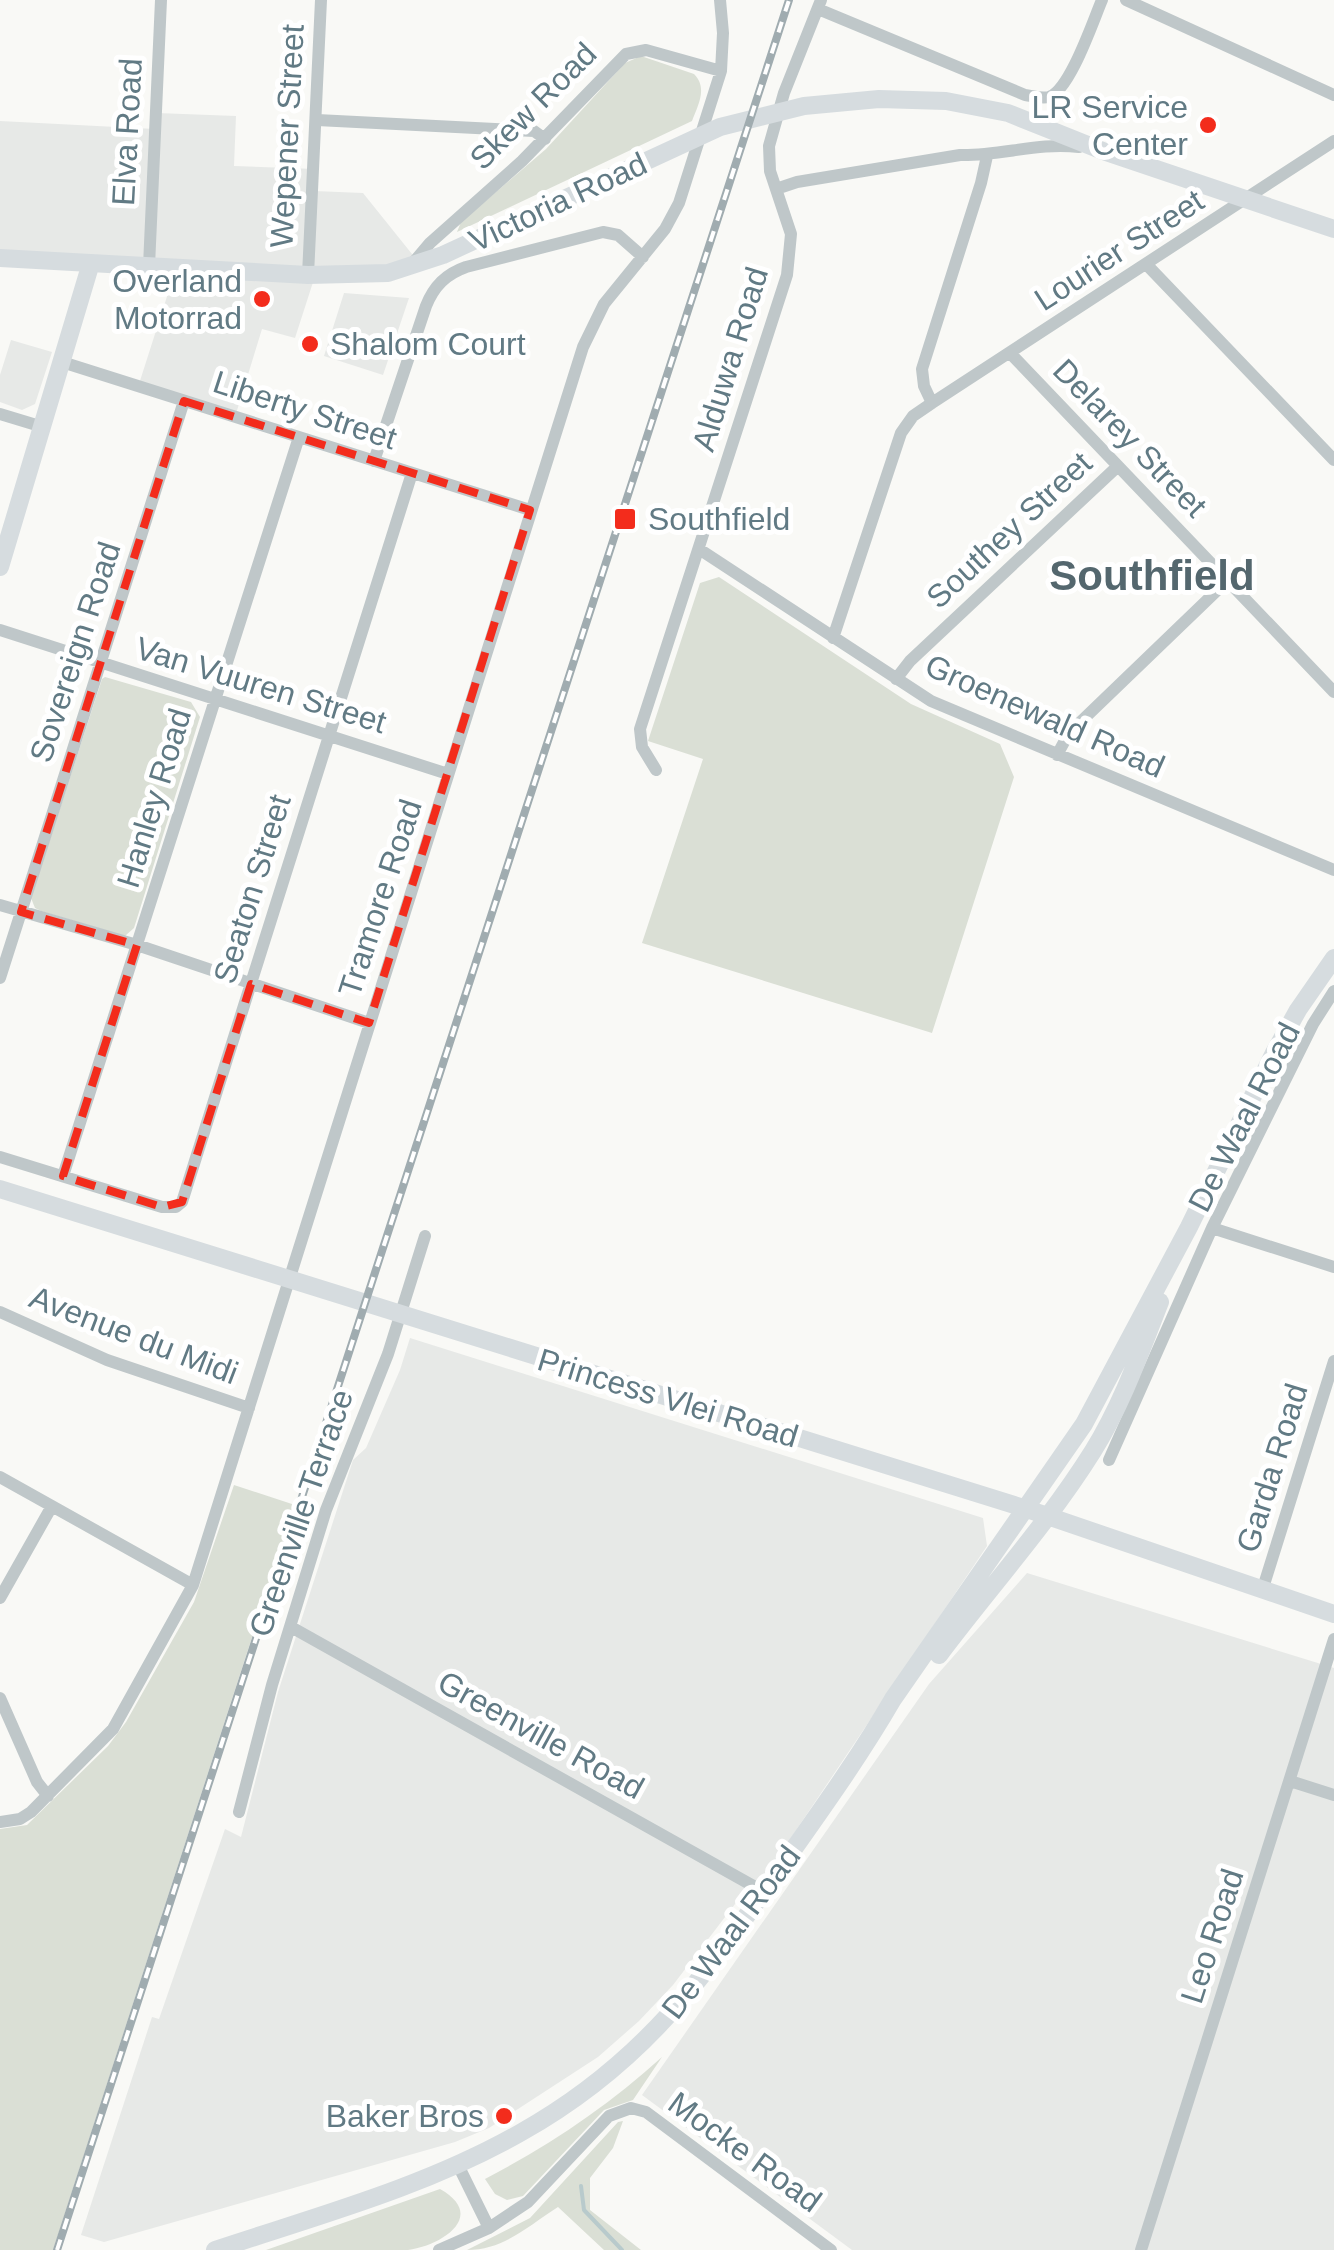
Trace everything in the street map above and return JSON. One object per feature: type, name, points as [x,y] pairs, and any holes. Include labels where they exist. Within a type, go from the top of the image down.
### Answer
[{"type":"street","name":"Elva Road","points":[[149,266],[161,0]]},
{"type":"street","name":"Wepener Street","points":[[308,275],[321,0]]},
{"type":"street","name":"Tramore Road","points":[[0,1822],[26,1816],[114,1729],[193,1585],[530,510],[594,322],[620,283],[665,230],[679,203],[722,71],[720,0]]},
{"type":"street","points":[[819,4],[1025,94],[1050,97],[1068,75],[1102,0]]},
{"type":"street","points":[[1126,0],[1334,95]]},
{"type":"street","name":"Alduwa Road","points":[[656,770],[642,747],[640,729],[790,262],[789,220],[768,157],[770,136],[819,4]]},
{"type":"street","name":"Skew Road","points":[[410,267],[430,243],[545,139],[630,52],[646,50],[722,71]]},
{"type":"street","name":"Victoria Road","points":[[0,258],[368,276],[443,255],[720,128],[804,106],[879,99],[946,102],[1022,117],[1103,151],[1334,229]]},
{"type":"street","points":[[317,120],[534,131],[545,139]]},
{"type":"street","name":"Lourier Street","points":[[832,638],[901,433],[913,416],[1334,142]]},
{"type":"street","name":"Victoria Road","points":[[776,188],[960,155],[987,156],[1022,147],[1056,144],[1103,151]]},
{"type":"street","points":[[932,403],[922,369],[982,183],[987,156]]},
{"type":"street","points":[[374,461],[426,306],[436,286],[447,276],[466,267],[603,232],[618,235],[643,257]]},
{"type":"street","points":[[0,567],[91,263]]},
{"type":"street","points":[[1147,265],[1334,460]]},
{"type":"street","name":"Delarey Street","points":[[1010,352],[1334,692]]},
{"type":"street","name":"Liberty Street","points":[[62,362],[530,510]]},
{"type":"street","name":"Sovereign Road","points":[[0,978],[184,400]]},
{"type":"street","points":[[0,414],[43,427]]},
{"type":"street","name":"Hanley Road","points":[[63,1176],[299,437]]},
{"type":"street","name":"Southey Street","points":[[896,678],[910,660],[1118,466]]},
{"type":"street","name":"Seaton Street","points":[[63,1176],[162,1208],[176,1207],[182,1202],[412,472]]},
{"type":"street","name":"Groenewald Road","points":[[699,549],[931,701],[1334,870]]},
{"type":"street","points":[[1056,755],[1069,733],[1228,580]]},
{"type":"street","name":"Van Vuuren Street","points":[[0,630],[448,774]]},
{"type":"street","points":[[0,906],[369,1022]]},
{"type":"street","name":"De Waal Road","points":[[883,1720],[893,1699],[1084,1424],[1189,1227],[1274,1053],[1334,958]]},
{"type":"street","points":[[1109,1460],[1212,1228],[1281,1086],[1334,991]]},
{"type":"street","points":[[0,1157],[63,1176]]},
{"type":"street","name":"Princess Vlei Road","points":[[0,1188],[1027,1509],[1334,1614]]},
{"type":"street","name":"De Waal Road","points":[[214,2250],[458,2165],[550,2116],[636,2050],[694,1988],[883,1720],[1048,1517],[1095,1448],[1117,1407],[1189,1227]]},
{"type":"street","points":[[1212,1228],[1334,1266]]},
{"type":"street","name":"Greenville Terrace","points":[[239,1812],[272,1685],[326,1510],[388,1354],[425,1236]]},
{"type":"street","name":"Avenue du Midi","points":[[0,1312],[107,1360],[249,1408]]},
{"type":"street","name":"Garda Road","points":[[1262,1591],[1334,1361]]},
{"type":"street","points":[[0,1477],[193,1585]]},
{"type":"street","points":[[0,1598],[52,1506]]},
{"type":"street","name":"Greenville Road","points":[[291,1627],[764,1892]]},
{"type":"street","name":"Leo Road","points":[[1141,2250],[1334,1639]]},
{"type":"street","points":[[0,1698],[37,1782],[48,1796]]},
{"type":"street","points":[[1290,1782],[1334,1795]]},
{"type":"street","name":"Mocke Road","points":[[439,2250],[489,2228],[528,2202],[609,2116],[631,2108],[646,2112],[832,2250]]},
{"type":"street","points":[[458,2165],[489,2228]]},
{"type":"highlighted area","points":[[184,401],[530,510],[369,1023],[251,984],[182,1202],[162,1207],[63,1176],[137,945],[21,912]]},
{"type":"shaded area","points":[[641,56],[694,74],[698,79],[701,91],[692,121],[457,232],[461,222],[546,149],[625,63]]},
{"type":"shaded area","points":[[157,113],[236,116],[234,166],[315,169],[314,191],[363,193],[416,259],[408,269],[315,276],[295,338],[262,329],[235,417],[138,387],[171,284],[172,269],[0,259],[0,121],[155,129]]},
{"type":"shaded area","points":[[344,293],[409,298],[383,375],[324,356]]},
{"type":"shaded area","points":[[11,340],[52,352],[35,404],[22,410],[0,402],[0,375]]},
{"type":"shaded area","points":[[719,577],[911,704],[1000,744],[1014,777],[932,1033],[642,943],[703,759],[648,741],[700,583]]},
{"type":"shaded area","points":[[105,677],[191,702],[200,717],[134,928],[125,936],[41,911],[31,898]]},
{"type":"shaded area","points":[[410,1338],[983,1518],[987,1546],[770,1869],[735,1904],[673,1985],[598,2057],[489,2128],[455,2142],[104,2242],[81,2235],[152,2017],[159,2019],[225,1829],[241,1837],[278,1692],[353,1460],[366,1448]]},
{"type":"shaded area","points":[[234,1485],[295,1505],[53,2250],[0,2250],[0,1829],[27,1825],[108,1746],[126,1722],[194,1602]]},
{"type":"shaded area","points":[[1027,1573],[1334,1668],[1334,2250],[852,2250],[642,2095],[929,1684]]},
{"type":"shaded area","points":[[662,2057],[633,2100],[604,2110],[523,2196],[507,2200],[495,2194],[485,2179],[578,2124]]},
{"type":"shaded area","points":[[623,2121],[613,2148],[590,2178],[590,2210],[641,2250],[604,2250],[558,2207],[504,2241],[467,2250],[530,2218]]},
{"type":"shaded area","points":[[440,2189],[454,2199],[460,2219],[434,2243],[408,2250],[266,2250]]},
{"type":"waterway","points":[[581,2186],[584,2210],[622,2250]]},
{"type":"railway","points":[[57,2250],[789,0]]},
{"type":"place","name":"LR Service Center","points":[[1208,125]]},
{"type":"place","name":"Overland Motorrad","points":[[262,299]]},
{"type":"place","name":"Shalom Court","points":[[310,344]]},
{"type":"place","name":"Southfield","points":[[625,519]]},
{"type":"place","name":"Baker Bros","points":[[504,2116]]},
{"type":"district","name":"Southfield","points":[[1152,575]]}]
